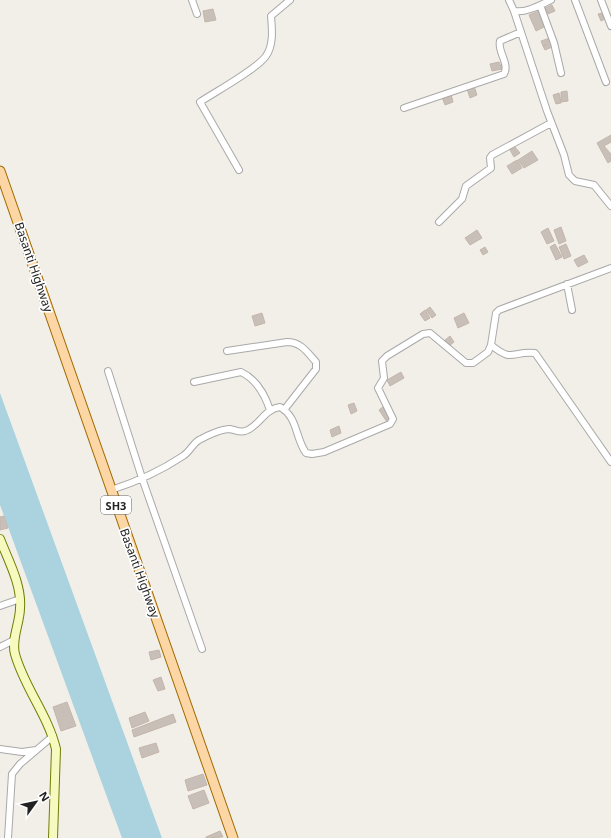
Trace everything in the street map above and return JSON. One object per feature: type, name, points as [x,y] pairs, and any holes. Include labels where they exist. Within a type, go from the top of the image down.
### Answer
[{"type":"main road","name":"Basanti Highway","points":[[0,171],[116,489],[232,838]]},
{"type":"street","points":[[192,0],[196,14]]},
{"type":"street","points":[[239,170],[200,102],[252,68],[267,56],[272,35],[271,16],[290,0]]},
{"type":"street","points":[[509,0],[551,123],[564,155],[569,175],[575,181],[594,185],[611,206]]},
{"type":"street","points":[[514,11],[524,11],[551,0]]},
{"type":"street","points":[[575,0],[606,82]]},
{"type":"street","points":[[601,0],[611,26]]},
{"type":"street","points":[[540,5],[554,43],[561,73]]},
{"type":"street","points":[[404,108],[504,74],[506,69],[499,44],[503,39],[521,32]]},
{"type":"street","points":[[439,222],[462,199],[466,186],[491,168],[490,158],[492,155],[551,123]]},
{"type":"street","points":[[116,489],[160,469],[185,455],[201,439],[225,430],[239,432],[247,431],[270,410],[280,407],[286,411],[296,426],[302,448],[306,453],[312,454],[336,447],[390,424],[393,421],[392,415],[378,388],[384,378],[382,361],[400,348],[426,333],[433,334],[470,364],[488,352],[491,345],[496,313],[499,310],[611,268]]},
{"type":"street","points":[[567,284],[572,310]]},
{"type":"street","points":[[227,351],[287,342],[294,342],[304,348],[316,362],[316,369],[286,411]]},
{"type":"street","points":[[491,345],[510,357],[535,353],[611,462]]},
{"type":"street","points":[[108,371],[202,649]]},
{"type":"street","points":[[194,382],[240,372],[246,375],[261,390],[267,400],[270,410]]},
{"type":"street","points":[[0,539],[18,586],[20,599],[19,618],[14,640],[14,651],[18,665],[53,736],[57,760],[53,838]]},
{"type":"street","points":[[0,606],[20,599]]},
{"type":"street","points":[[0,647],[14,640]]},
{"type":"street","points":[[8,838],[12,774],[53,736]]},
{"type":"street","points":[[0,749],[22,752],[37,750]]},
{"type":"water","points":[[0,393],[162,838],[122,838],[0,505]]},
{"type":"building","points":[[552,5],[555,11],[548,14],[545,8]]},
{"type":"building","points":[[213,9],[216,20],[205,22],[203,11]]},
{"type":"building","points":[[539,11],[546,26],[536,31],[529,15]]},
{"type":"building","points":[[602,13],[605,19],[601,21],[598,14]]},
{"type":"building","points":[[550,38],[551,42],[543,46],[541,41]]},
{"type":"building","points":[[551,44],[552,47],[545,50],[543,46]]},
{"type":"building","points":[[499,62],[502,69],[492,71],[490,64]]},
{"type":"building","points":[[474,86],[477,95],[470,98],[467,89]]},
{"type":"building","points":[[567,91],[568,101],[561,102],[561,92]]},
{"type":"building","points":[[559,93],[561,103],[556,104],[553,95]]},
{"type":"building","points":[[451,94],[453,102],[445,105],[442,97]]},
{"type":"building","points":[[611,135],[611,142],[604,146],[611,154],[611,161],[608,163],[597,143]]},
{"type":"building","points":[[515,147],[520,153],[514,157],[510,150]]},
{"type":"building","points":[[532,151],[538,160],[524,168],[518,160]]},
{"type":"building","points":[[517,160],[522,168],[512,174],[507,166]]},
{"type":"building","points":[[561,227],[566,241],[559,244],[554,230]]},
{"type":"building","points":[[548,228],[554,241],[547,244],[541,232]]},
{"type":"building","points":[[477,230],[482,238],[470,245],[465,238]]},
{"type":"building","points":[[555,244],[562,257],[556,260],[550,247]]},
{"type":"building","points":[[566,244],[571,256],[564,259],[559,247]]},
{"type":"building","points":[[485,247],[488,252],[483,255],[480,250]]},
{"type":"building","points":[[584,255],[588,262],[578,267],[574,260]]},
{"type":"building","points":[[430,307],[436,315],[432,318],[426,310]]},
{"type":"building","points":[[425,310],[430,318],[425,321],[420,314]]},
{"type":"building","points":[[262,313],[265,323],[255,326],[252,316]]},
{"type":"building","points":[[464,313],[469,323],[458,328],[454,318]]},
{"type":"building","points":[[450,336],[454,342],[449,346],[445,340]]},
{"type":"building","points":[[401,372],[404,378],[390,386],[387,380]]},
{"type":"building","points":[[354,403],[357,411],[351,414],[348,405]]},
{"type":"building","points":[[384,406],[392,418],[387,422],[379,410]]},
{"type":"building","points":[[339,426],[341,433],[332,437],[330,430]]},
{"type":"building","points":[[4,516],[8,528],[0,530],[0,517]]},
{"type":"building","points":[[159,650],[161,657],[151,660],[149,652]]},
{"type":"building","points":[[161,677],[165,689],[158,691],[153,680]]},
{"type":"building","points":[[67,702],[76,726],[61,731],[53,707]]},
{"type":"building","points":[[145,712],[149,721],[132,728],[129,718]]},
{"type":"building","points":[[173,714],[176,722],[134,737],[132,730]]},
{"type":"building","points":[[156,743],[159,752],[142,758],[139,748]]},
{"type":"building","points":[[203,774],[207,785],[188,791],[185,780]]},
{"type":"building","points":[[204,790],[209,803],[193,809],[188,796]]},
{"type":"building","points":[[220,831],[223,837],[206,838],[206,837]]}]
